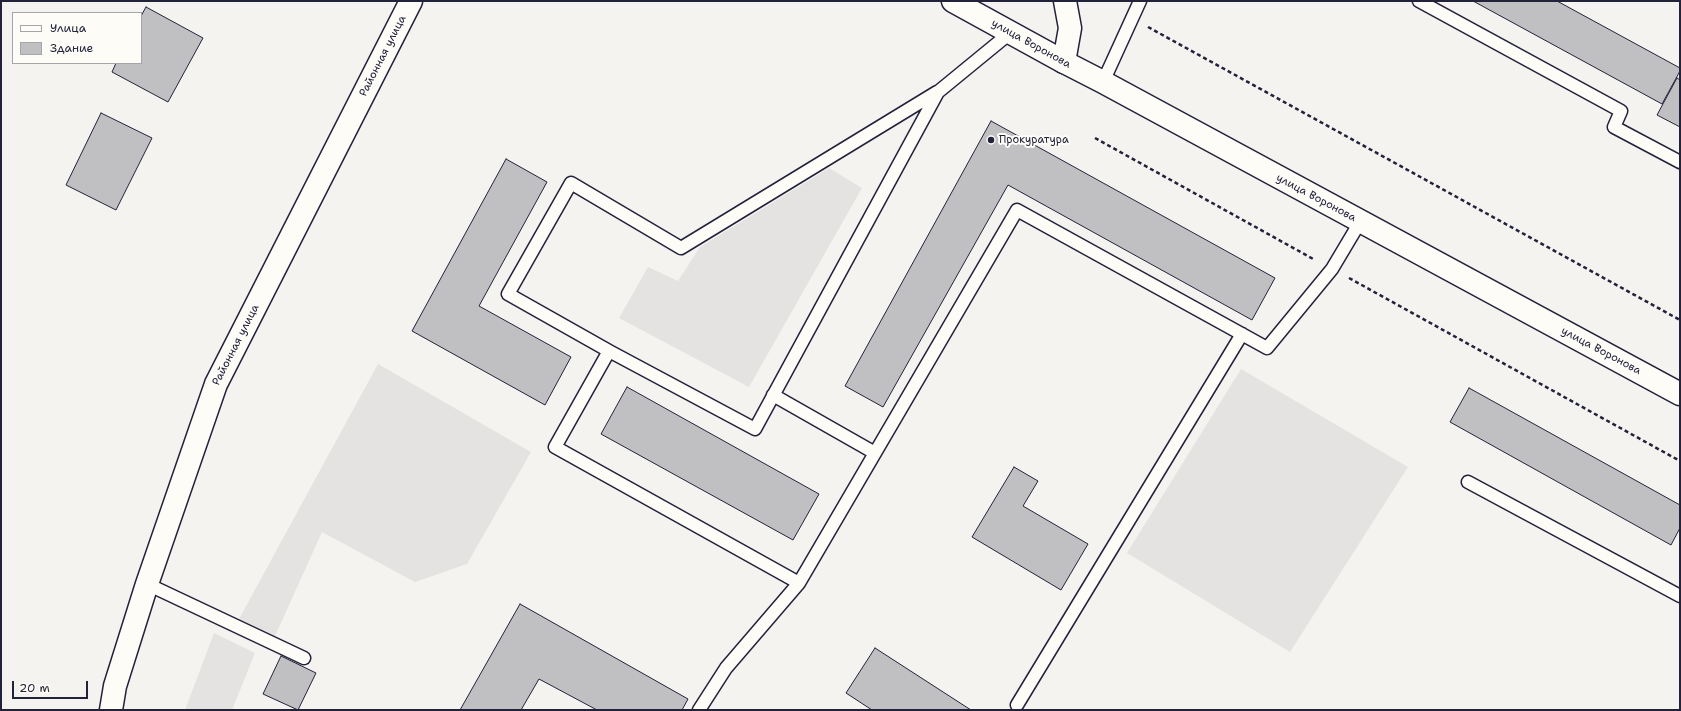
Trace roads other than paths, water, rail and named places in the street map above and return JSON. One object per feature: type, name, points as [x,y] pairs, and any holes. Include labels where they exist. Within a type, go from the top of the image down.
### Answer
[{"type":"street","name":"Районная улица","points":[[111,710],[115,686],[147,584],[216,384],[411,1]]},
{"type":"street","name":"улица Воронова","points":[[953,1],[1680,394]]},
{"type":"street","points":[[1064,62],[1070,28],[1065,1]]},
{"type":"lane","points":[[1103,82],[1140,1]]},
{"type":"lane","points":[[1419,1],[1621,111],[1614,127],[1680,162]]},
{"type":"lane","points":[[938,92],[755,429],[609,351],[508,294],[571,183],[681,248],[938,92],[1010,33]]},
{"type":"lane","points":[[699,710],[726,668],[799,583],[1017,210],[1267,348],[1332,269],[1360,222]]},
{"type":"lane","points":[[1017,705],[1242,334]]},
{"type":"lane","points":[[609,351],[555,447],[799,583]]},
{"type":"lane","points":[[773,395],[875,453]]},
{"type":"lane","points":[[1468,482],[1680,596]]},
{"type":"lane","points":[[147,584],[304,658]]},
{"type":"place","name":"Прокуратура","points":[[991,140]]}]
